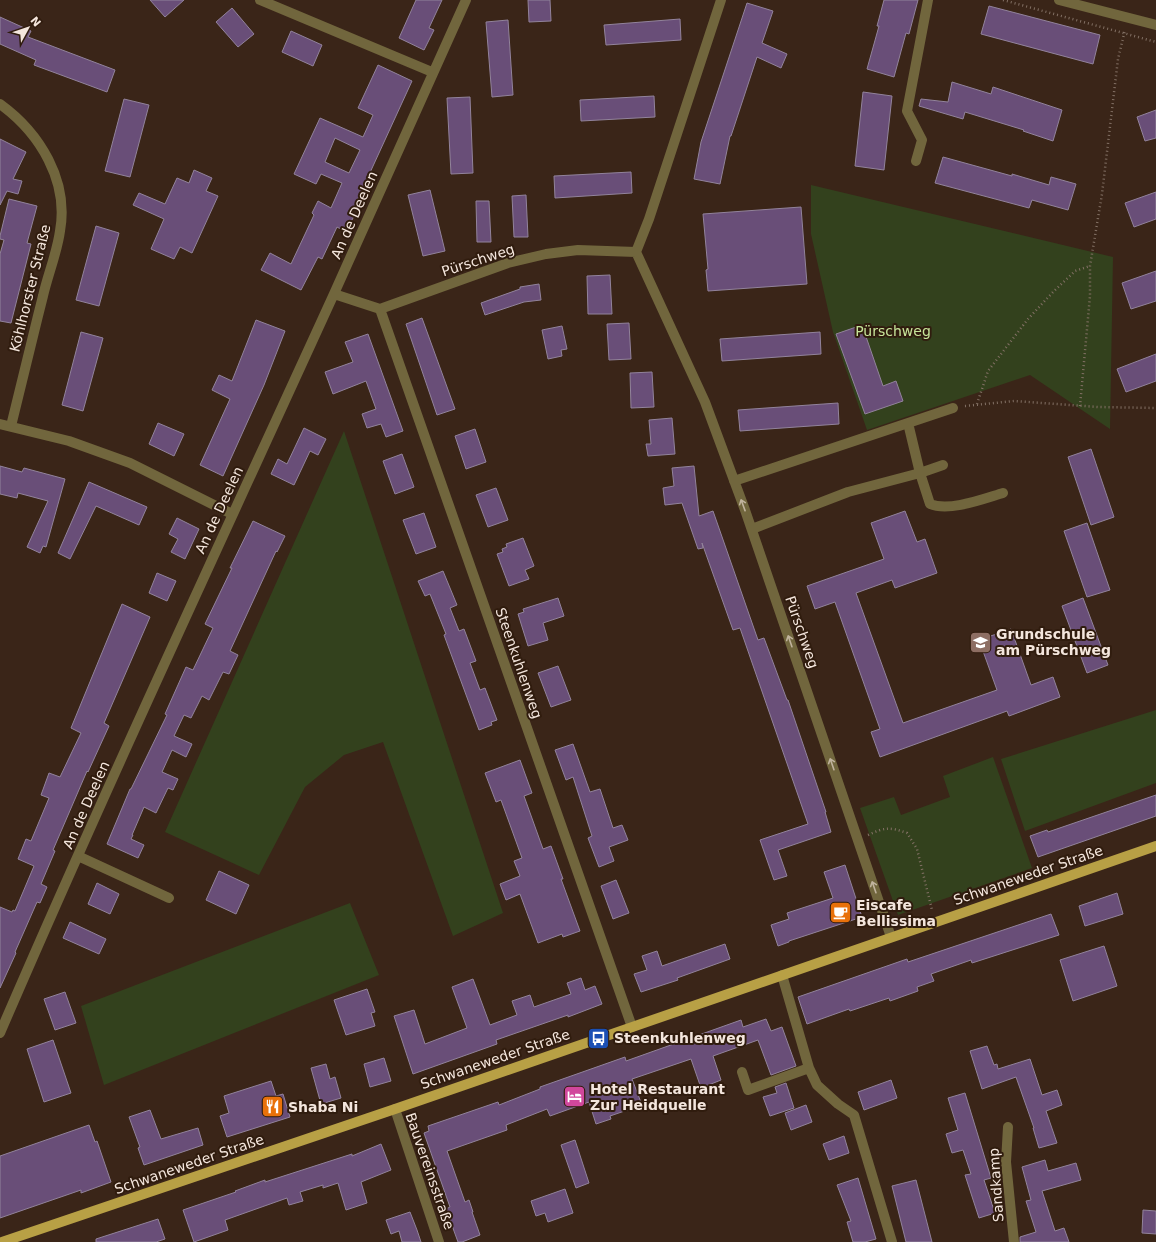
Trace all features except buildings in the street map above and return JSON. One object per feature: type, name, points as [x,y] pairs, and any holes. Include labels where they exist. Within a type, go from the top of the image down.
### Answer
[{"type":"main road","name":"Schwaneweder Straße","points":[[2,1242],[395,1109],[1156,846]]},
{"type":"street","points":[[260,0],[432,72]]},
{"type":"street","name":"An de Deelen","points":[[0,1033],[232,514],[334,294],[432,72],[466,0]]},
{"type":"street","points":[[636,252],[649,219],[721,0]]},
{"type":"street","points":[[916,161],[922,140],[907,111],[928,0]]},
{"type":"street","points":[[1059,0],[1156,25]]},
{"type":"street","name":"Köhlhorster Straße","points":[[0,104],[24,125],[38,140],[54,171],[60,193],[62,215],[60,232],[44,289],[11,426]]},
{"type":"street","name":"Pürschweg","points":[[380,309],[508,263],[546,254],[578,250],[636,252],[705,402],[752,529],[892,937]]},
{"type":"street","points":[[334,294],[380,309]]},
{"type":"street","name":"Steenkuhlenweg","points":[[380,309],[632,1027]]},
{"type":"street","points":[[734,481],[953,408]]},
{"type":"street","points":[[908,423],[920,473],[930,504],[938,507],[964,504],[1003,493]]},
{"type":"street","points":[[0,424],[69,441],[130,463],[232,514]]},
{"type":"street","points":[[752,529],[848,492],[920,473],[943,465]]},
{"type":"street","points":[[78,856],[168,898]]},
{"type":"street","points":[[782,975],[810,1068],[817,1085],[838,1104],[854,1115],[892,1242]]},
{"type":"street","points":[[742,1072],[748,1090],[810,1068]]},
{"type":"street","name":"Bauvereinsstraße","points":[[395,1109],[439,1242]]},
{"type":"street","name":"Sandkamp","points":[[1008,1127],[1006,1162],[1014,1242]]},
{"type":"path","points":[[1003,0],[1156,42]]},
{"type":"path","points":[[1080,406],[1090,296],[1090,266],[1102,194],[1118,59],[1128,18]]},
{"type":"path","points":[[977,405],[988,371],[1028,319],[1054,291],[1075,272],[1090,266]]},
{"type":"path","points":[[953,408],[1014,401],[1080,406],[1156,408]]},
{"type":"path","points":[[859,840],[879,830],[892,828],[907,833],[917,849],[935,922]]},
{"type":"green space","points":[[811,185],[1113,257],[1110,429],[1030,375],[867,430],[833,332],[811,234]]},
{"type":"green space","points":[[344,431],[503,913],[453,936],[383,742],[344,755],[305,787],[259,875],[165,832]]},
{"type":"green space","points":[[1156,710],[1156,783],[1025,831],[1001,759]]},
{"type":"green space","points":[[993,757],[1032,868],[898,915],[860,808],[894,797],[901,815],[950,797],[943,776]]},
{"type":"green space","points":[[350,903],[379,975],[104,1085],[81,1006]]},
{"type":"place","name":"Grundschule am Pürschweg","points":[[980,642]]},
{"type":"place","name":"Eiscafe Bellissima","points":[[841,913]]},
{"type":"place","name":"Steenkuhlenweg","points":[[598,1038]]},
{"type":"place","name":"Hotel Restaurant Zur Heidquelle","points":[[574,1097]]},
{"type":"place","name":"Shaba Ni","points":[[272,1107]]}]
